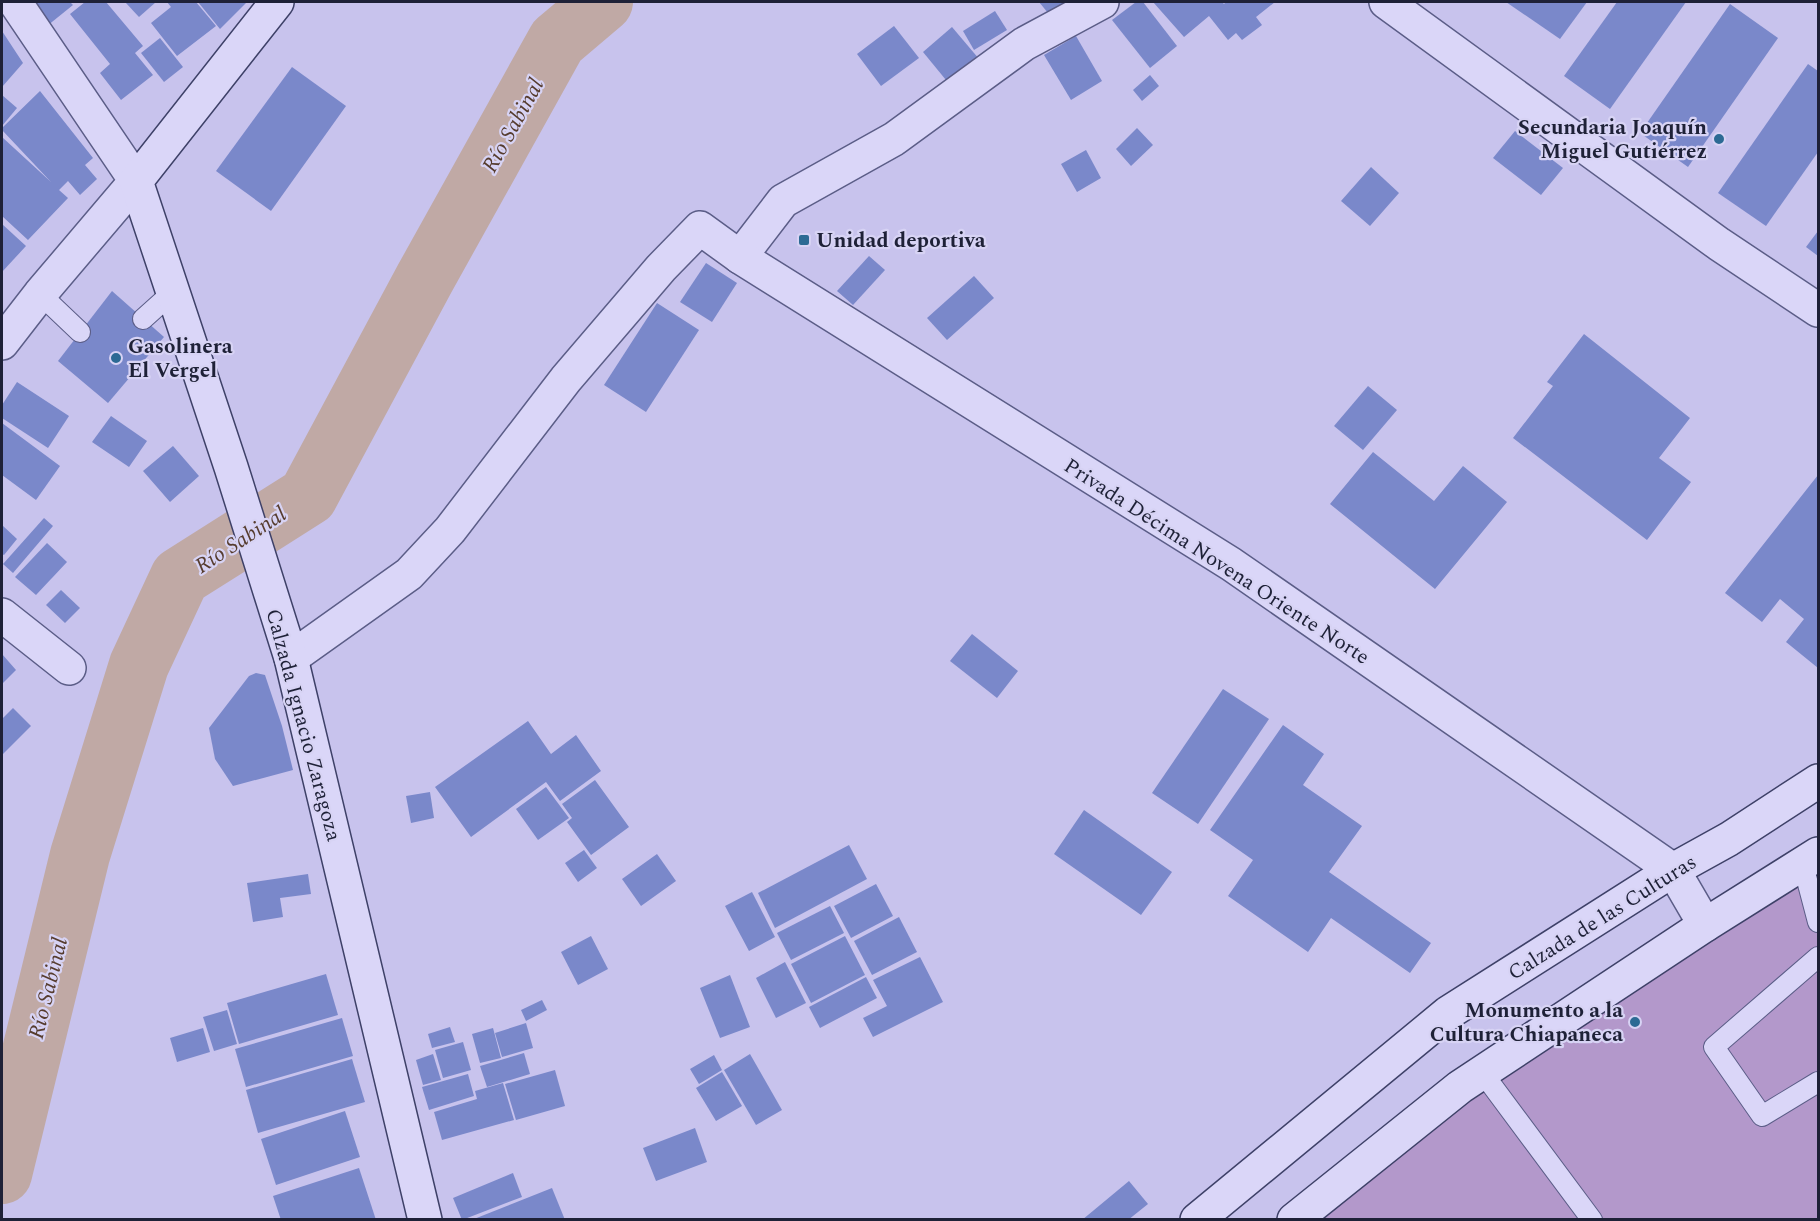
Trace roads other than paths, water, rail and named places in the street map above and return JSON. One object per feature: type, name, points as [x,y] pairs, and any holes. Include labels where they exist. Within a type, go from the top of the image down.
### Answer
[{"type":"street","name":"Calzada Ignacio Zaragoza","points":[[15,2],[136,181],[231,467],[291,658],[425,1220]]},
{"type":"street","points":[[2,344],[40,294],[136,181],[277,2]]},
{"type":"street","points":[[741,257],[783,201],[894,139],[1024,44],[1102,2]]},
{"type":"street","points":[[1386,2],[1719,244],[1818,310]]},
{"type":"street","name":"Privada Décima Novena Oriente Norte","points":[[291,658],[409,574],[450,530],[566,379],[661,268],[700,228],[741,257],[1231,564],[1673,870],[1705,926]]},
{"type":"street","points":[[2,615],[69,668]]},
{"type":"street","name":"Calzada de las Culturas","points":[[1197,1220],[1448,1013],[1673,870],[1730,839],[1818,781]]},
{"type":"street","points":[[1294,1220],[1460,1087],[1811,859]]},
{"type":"lane","points":[[143,319],[173,292]]},
{"type":"lane","points":[[40,294],[80,332]]},
{"type":"lane","points":[[1811,859],[1818,922]]},
{"type":"lane","points":[[1818,957],[1714,1047],[1762,1116],[1818,1082]]},
{"type":"lane","points":[[1482,1072],[1592,1220]]},
{"type":"waterway","name":"Río Sabinal","points":[[2,1174],[80,855],[139,665],[180,577],[308,496],[425,278],[557,41],[603,2]]},
{"type":"place","name":"Secundaria Joaquín Miguel Gutiérrez","points":[[1719,139]]},
{"type":"place","name":"Unidad deportiva","points":[[804,240]]},
{"type":"place","name":"Gasolinera El Vergel","points":[[116,358]]},
{"type":"place","name":"Monumento a la Cultura Chiapaneca","points":[[1635,1022]]}]
